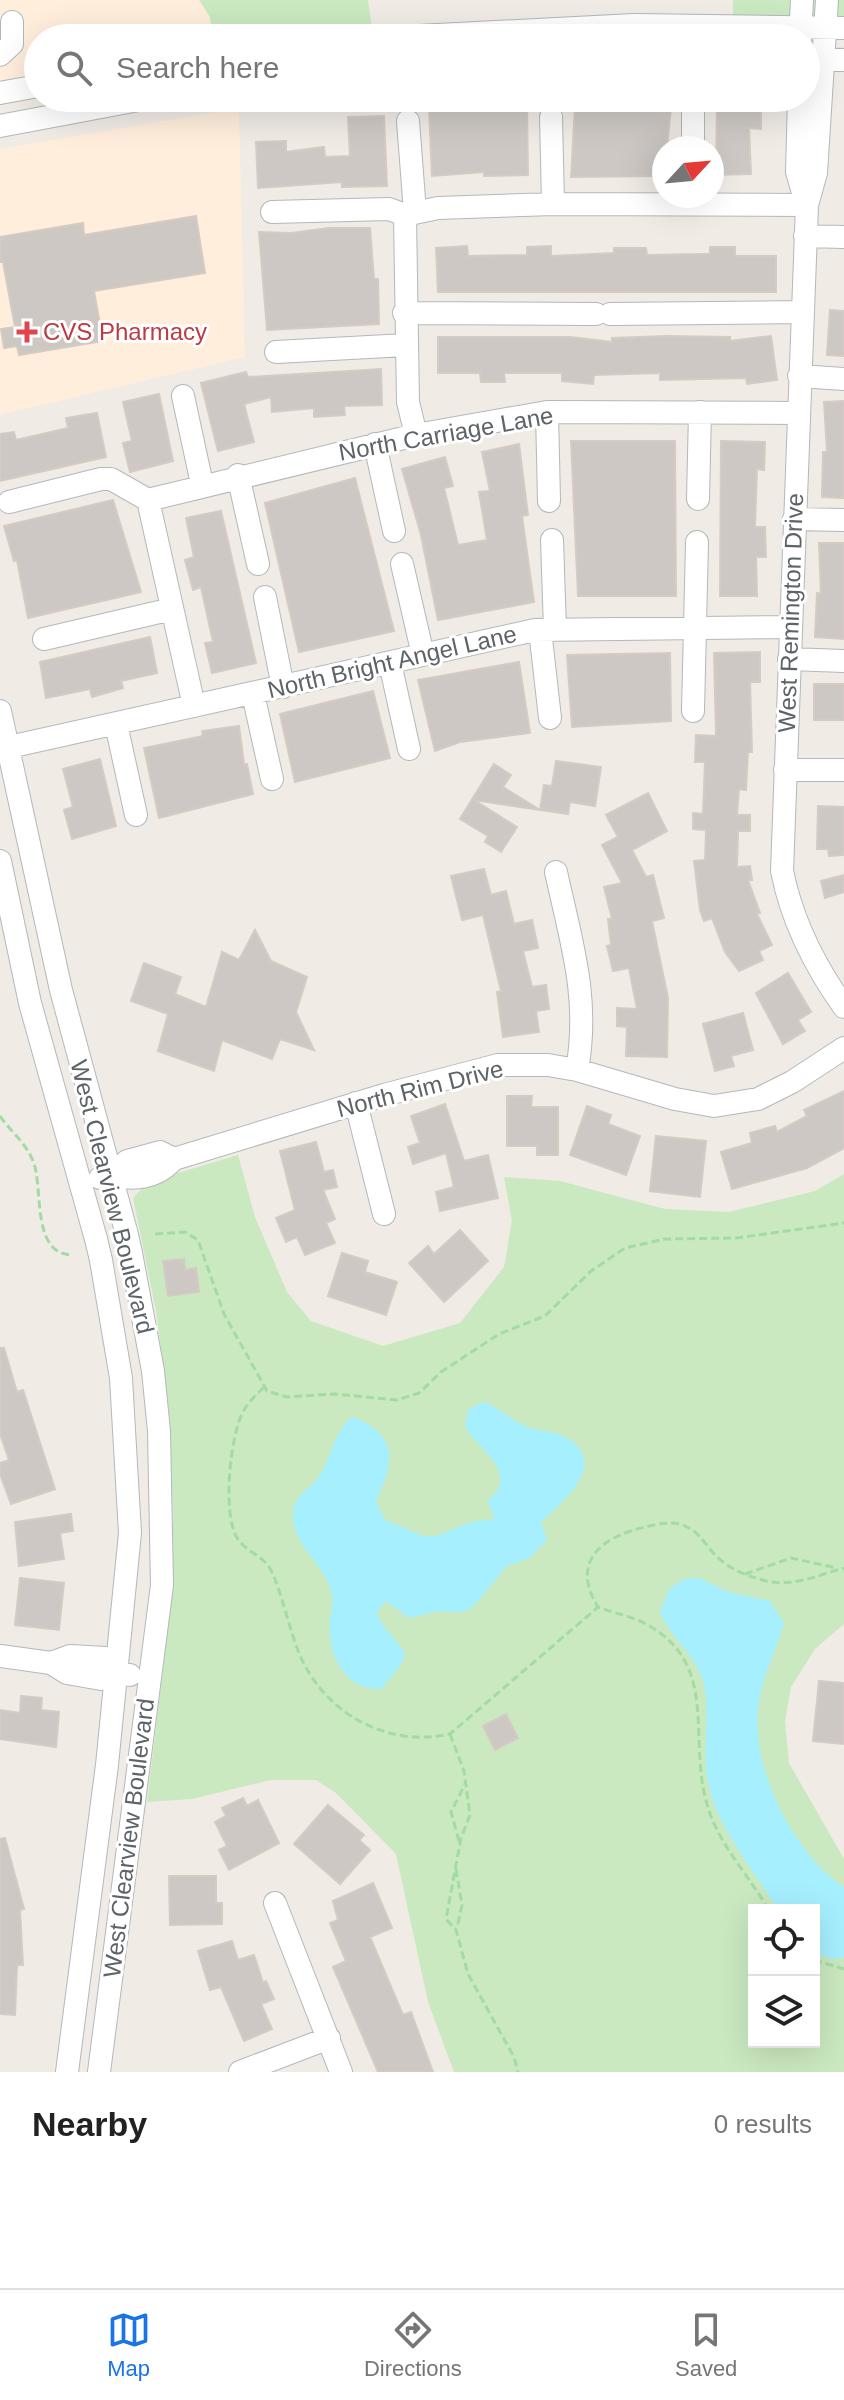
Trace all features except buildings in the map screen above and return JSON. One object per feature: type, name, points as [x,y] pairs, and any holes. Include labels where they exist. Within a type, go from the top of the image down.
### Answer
[{"type":"street","points":[[800,24],[802,0]]},
{"type":"street","name":"West Remington Drive","points":[[827,0],[828,46],[816,173],[807,205],[805,236],[782,871],[789,906],[812,956],[844,1007]]},
{"type":"street","points":[[0,55],[12,44],[12,22]]},
{"type":"street","points":[[0,93],[24,89]]},
{"type":"street","points":[[0,126],[74,112]]},
{"type":"street","name":"West Remington Drive","points":[[799,112],[797,172],[807,205]]},
{"type":"street","points":[[693,114],[693,136]]},
{"type":"street","points":[[551,117],[553,204]]},
{"type":"street","points":[[408,121],[410,213],[404,313],[408,402],[416,435]]},
{"type":"street","points":[[272,212],[389,209],[410,213],[652,201]]},
{"type":"street","points":[[724,201],[807,205]]},
{"type":"street","points":[[805,236],[844,237]]},
{"type":"street","points":[[404,313],[802,312]]},
{"type":"street","points":[[276,352],[406,345]]},
{"type":"street","points":[[799,376],[844,379]]},
{"type":"street","points":[[183,396],[202,484]]},
{"type":"street","points":[[547,412],[549,501]]},
{"type":"street","name":"North Carriage Lane","points":[[148,500],[238,475],[375,444],[547,412],[798,413]]},
{"type":"street","points":[[698,499],[700,412]]},
{"type":"street","points":[[375,444],[394,531]]},
{"type":"street","points":[[238,475],[258,564]]},
{"type":"street","points":[[9,502],[101,479],[111,479],[148,500],[194,706]]},
{"type":"street","points":[[794,519],[844,520]]},
{"type":"street","points":[[550,718],[548,630],[552,540]]},
{"type":"street","points":[[693,711],[697,542]]},
{"type":"street","points":[[402,564],[423,655]]},
{"type":"street","points":[[265,597],[283,687]]},
{"type":"street","points":[[44,639],[172,609]]},
{"type":"street","name":"North Bright Angel Lane","points":[[4,748],[548,630],[791,627]]},
{"type":"street","points":[[789,659],[844,661]]},
{"type":"street","points":[[390,663],[409,749]]},
{"type":"street","points":[[253,694],[272,779]]},
{"type":"street","name":"West Clearview Boulevard","points":[[0,711],[4,748],[61,990],[128,1242],[153,1371],[162,1478],[162,1585],[99,2072]]},
{"type":"street","points":[[116,724],[136,815]]},
{"type":"street","points":[[785,770],[844,770]]},
{"type":"street","name":"West Clearview Boulevard","points":[[0,861],[30,1003],[98,1250],[121,1378],[129,1488],[126,1598],[67,2072]]},
{"type":"street","points":[[556,872],[583,991],[582,1040],[577,1070]]},
{"type":"street","name":"North Rim Drive","points":[[81,1183],[111,1175],[127,1161],[160,1152],[174,1159],[356,1103],[498,1065],[548,1065],[577,1070],[675,1099],[714,1106],[758,1099],[792,1082],[844,1048]]},
{"type":"street","points":[[356,1103],[384,1214]]},
{"type":"street","points":[[0,1656],[51,1663],[67,1673],[101,1679],[117,1673],[150,1677]]},
{"type":"street","points":[[275,1903],[341,2072]]},
{"type":"street","points":[[240,2072],[329,2038]]},
{"type":"path","points":[[0,1116],[31,1156],[37,1170],[47,1239],[61,1254],[73,1255]]},
{"type":"path","points":[[155,1234],[185,1232],[198,1240],[224,1314],[264,1387],[272,1394],[287,1397],[317,1394],[384,1400],[410,1398],[441,1372],[499,1334],[545,1316],[583,1278],[625,1248],[665,1239],[736,1238],[844,1223]]},
{"type":"path","points":[[264,1387],[240,1418],[230,1484],[230,1517],[237,1539],[269,1566],[297,1648],[317,1687],[343,1713],[372,1728],[434,1737],[450,1734],[598,1607]]},
{"type":"path","points":[[765,1904],[707,1806],[698,1753],[697,1696],[688,1663],[675,1645],[649,1626],[598,1607],[586,1582],[586,1570],[594,1553],[625,1532],[660,1524],[685,1525],[725,1565],[770,1582],[796,1582],[842,1568]]},
{"type":"path","points":[[744,1574],[791,1558],[842,1568]]},
{"type":"path","points":[[450,1734],[466,1782],[470,1815],[445,1907],[446,1919],[456,1930],[468,1974],[514,2057],[518,2072]]},
{"type":"path","points":[[460,1843],[451,1823],[451,1812],[466,1782]]},
{"type":"path","points":[[456,1865],[462,1905],[456,1930]]},
{"type":"path","points":[[820,1962],[844,1969]]},
{"type":"shaded area","points":[[0,0],[199,0],[210,17],[211,24],[24,24],[24,80],[0,84]]},
{"type":"shaded area","points":[[216,112],[239,112],[245,357],[0,415],[0,149]]},
{"type":"green space","points":[[199,0],[368,0],[371,24],[211,24]]},
{"type":"green space","points":[[733,0],[844,0],[844,20],[733,15]]},
{"type":"green space","points":[[238,1155],[255,1217],[287,1292],[311,1321],[383,1346],[460,1323],[504,1267],[512,1221],[504,1177],[560,1181],[665,1209],[729,1212],[815,1191],[844,1174],[844,1624],[815,1649],[791,1687],[785,1721],[789,1763],[844,1859],[844,2072],[454,2072],[428,2002],[396,1854],[336,1793],[316,1780],[271,1780],[192,1799],[147,1802],[167,1636],[173,1519],[169,1411],[156,1311],[133,1198],[148,1182]]},
{"type":"water","points":[[482,1402],[525,1426],[567,1438],[579,1448],[584,1459],[583,1471],[570,1494],[541,1522],[547,1540],[530,1558],[507,1566],[473,1607],[462,1612],[439,1611],[409,1618],[386,1601],[377,1612],[405,1653],[401,1665],[381,1689],[368,1688],[348,1677],[335,1657],[330,1633],[331,1590],[297,1535],[294,1507],[299,1497],[320,1475],[340,1430],[352,1417],[375,1429],[387,1446],[389,1464],[376,1501],[385,1520],[423,1536],[437,1536],[471,1522],[495,1519],[487,1501],[497,1491],[499,1471],[465,1426],[468,1410]]},
{"type":"water","points":[[686,1578],[699,1578],[729,1592],[770,1601],[784,1623],[759,1700],[758,1735],[762,1760],[780,1810],[794,1833],[826,1873],[844,1888],[844,1957],[831,1959],[820,1954],[820,1904],[774,1904],[726,1829],[707,1776],[704,1684],[695,1664],[660,1611],[670,1588]]},
{"type":"place","name":"CVS Pharmacy","points":[[27,332]]}]
